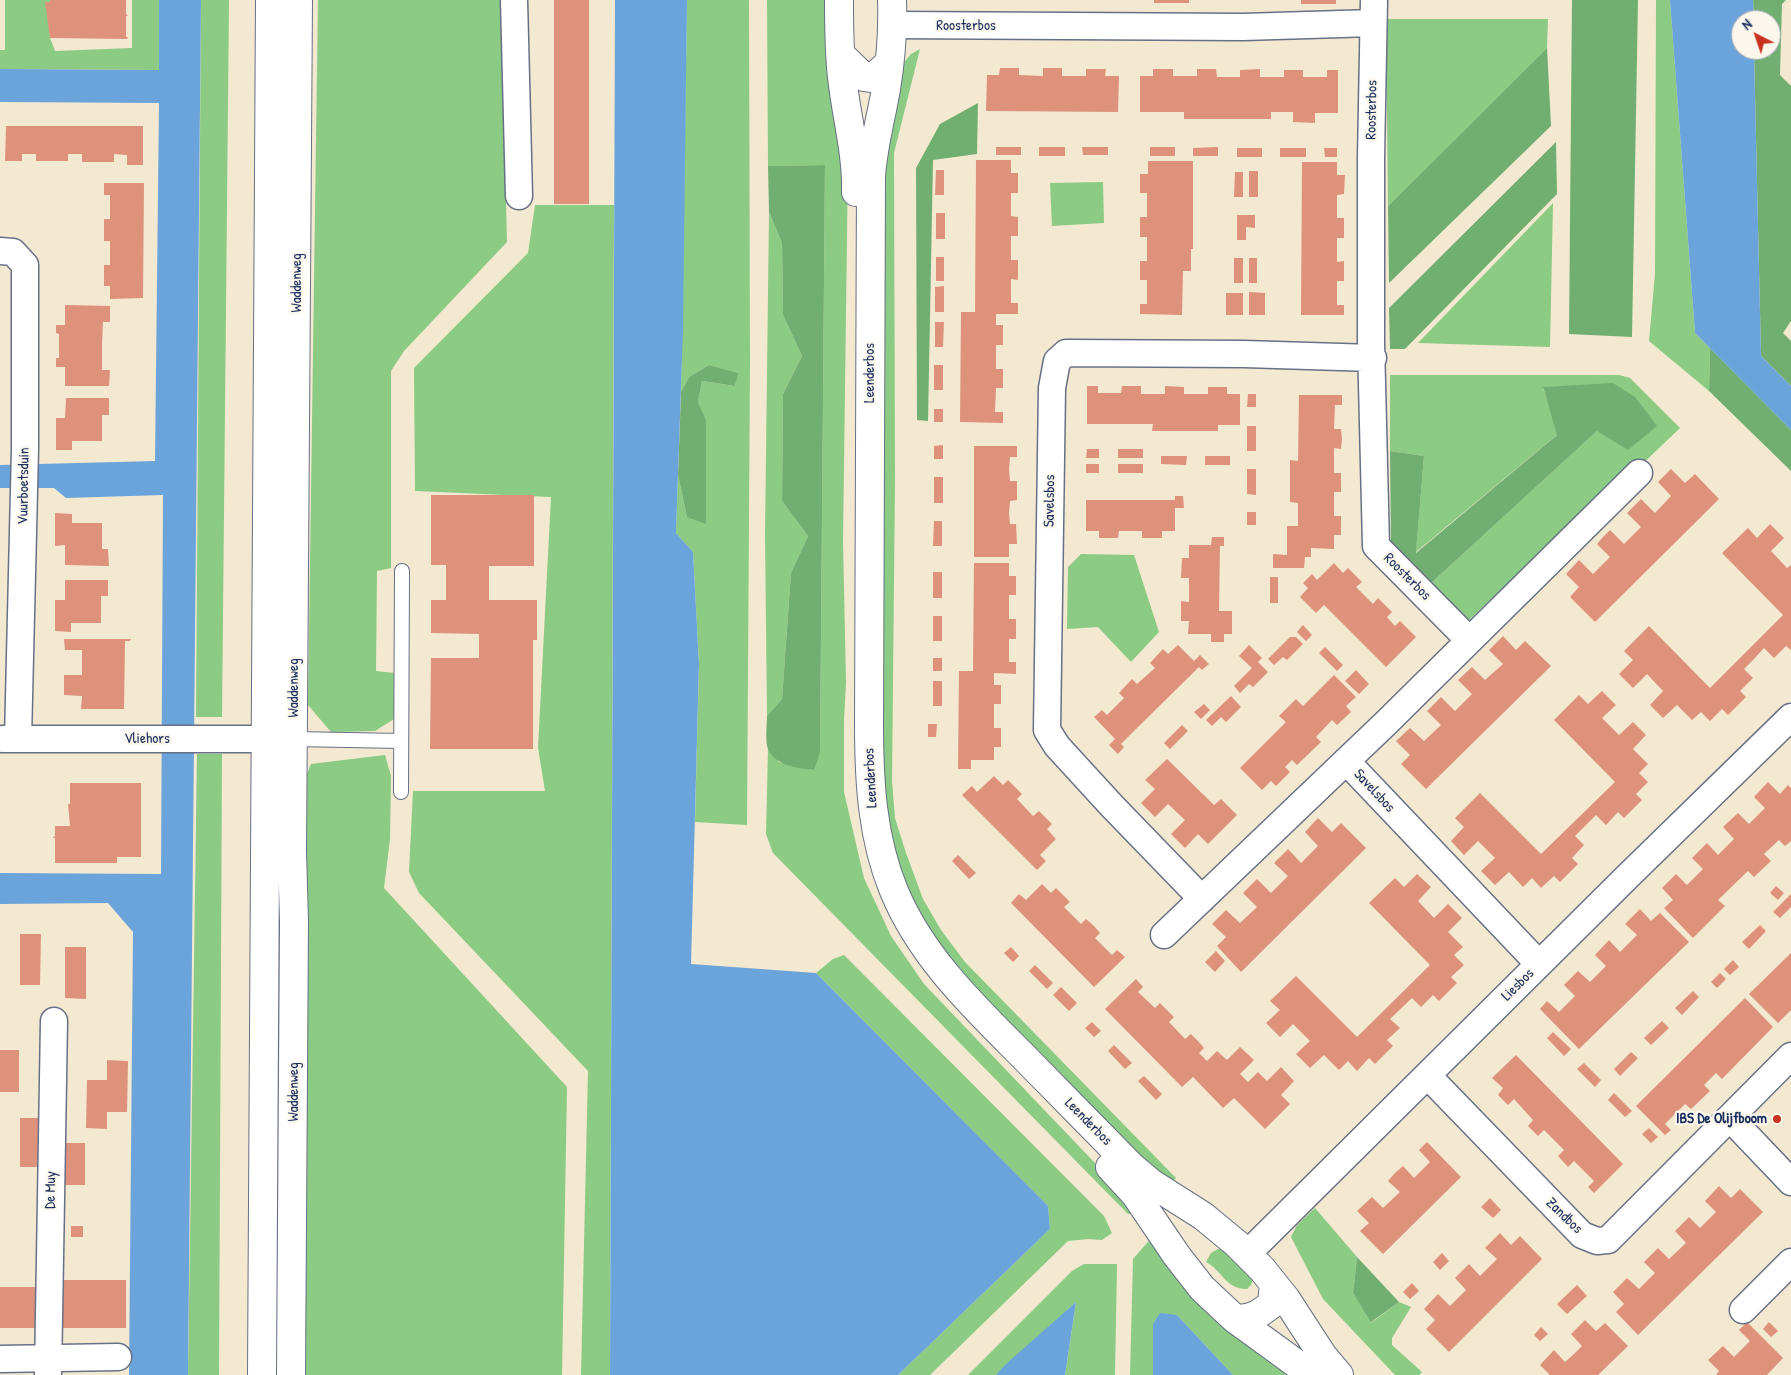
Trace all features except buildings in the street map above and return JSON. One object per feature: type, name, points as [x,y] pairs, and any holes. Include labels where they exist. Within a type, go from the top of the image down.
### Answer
[{"type":"main road","name":"Waddenweg","points":[[262,1375],[270,0]]},
{"type":"main road","name":"Waddenweg","points":[[291,1375],[294,922],[292,851],[298,0]]},
{"type":"main road","name":"Leenderbos","points":[[840,0],[840,55],[856,182],[854,775],[857,820],[869,873],[885,908],[915,959],[941,994],[1135,1194],[1177,1256],[1202,1288],[1235,1319],[1312,1375]]},
{"type":"main road","name":"Leenderbos","points":[[892,13],[886,88],[873,150],[871,176],[869,772],[873,814],[881,852],[894,891],[912,928],[935,962],[965,998],[1132,1167],[1151,1183],[1203,1216],[1262,1269],[1323,1356],[1339,1375]]},
{"type":"main road","points":[[840,55],[864,77],[872,78],[889,63]]},
{"type":"main road","points":[[1177,1256],[1181,1239],[1186,1230],[1194,1224],[1216,1227]]},
{"type":"main road","points":[[1235,1319],[1259,1315],[1272,1304],[1274,1284]]},
{"type":"street","points":[[514,0],[519,196]]},
{"type":"street","name":"Roosterbos","points":[[892,13],[1244,27],[1374,11],[1371,158],[1376,546],[1470,640]]},
{"type":"street","name":"Vuurboetsduin","points":[[0,251],[13,252],[26,266],[25,449],[9,739]]},
{"type":"street","name":"Savelsbos","points":[[1202,899],[1112,806],[1057,746],[1047,730],[1052,388],[1057,361],[1066,353],[1244,354],[1373,358]]},
{"type":"street","points":[[1346,761],[1639,473]]},
{"type":"street","name":"Liesbos","points":[[1247,1254],[1539,964],[1786,730]]},
{"type":"street","name":"Vliehors","points":[[9,739],[294,739]]},
{"type":"street","name":"Savelsbos","points":[[1164,935],[1346,761],[1539,964]]},
{"type":"street","name":"De Muy","points":[[48,1367],[54,1022]]},
{"type":"street","name":"Zandbos","points":[[1428,1076],[1582,1235],[1597,1241],[1608,1240],[1791,1056]]},
{"type":"street","points":[[1730,1118],[1791,1182]]},
{"type":"street","points":[[1743,1310],[1791,1262]]},
{"type":"street","points":[[0,1359],[48,1367],[118,1357]]},
{"type":"lane","points":[[401,792],[402,571]]},
{"type":"lane","points":[[294,739],[401,741]]},
{"type":"green space","points":[[5,0],[50,0],[50,2],[46,3],[50,38],[55,51],[132,48],[132,0],[159,0],[159,70],[0,69],[0,50],[5,50]]},
{"type":"green space","points":[[201,0],[229,0],[222,717],[196,717]]},
{"type":"green space","points":[[318,0],[501,0],[507,242],[404,351],[391,371],[391,568],[377,571],[376,671],[395,673],[394,719],[375,731],[331,732],[308,705]]},
{"type":"green space","points":[[687,0],[749,0],[750,363],[747,825],[695,822],[699,664],[693,552],[676,533],[678,475],[687,517],[706,421],[698,402],[702,381],[735,386],[737,373],[709,365],[689,377],[681,392]]},
{"type":"green space","points":[[767,0],[830,0],[848,160],[843,541],[846,683],[844,792],[864,878],[891,936],[924,984],[1115,1184],[1139,1213],[1128,1214],[773,853],[766,834],[768,748],[779,762],[813,770],[820,753],[825,165],[768,166]]},
{"type":"green space","points":[[1572,0],[1638,0],[1632,337],[1569,334]]},
{"type":"green space","points":[[1656,0],[1670,0],[1695,333],[1710,348],[1709,391],[1649,341],[1655,274]]},
{"type":"green space","points":[[1753,0],[1786,0],[1782,4],[1781,40],[1781,10],[1754,10]]},
{"type":"green space","points":[[1386,19],[1548,19],[1547,48],[1388,206]]},
{"type":"green space","points":[[1547,48],[1551,126],[1389,283],[1388,206]]},
{"type":"green space","points":[[920,49],[894,153],[895,481],[892,781],[895,818],[923,899],[941,930],[965,962],[1176,1178],[1170,1185],[1144,1168],[919,928],[878,805],[876,161],[901,66],[911,54]]},
{"type":"green space","points":[[1754,60],[1780,60],[1780,75],[1791,86],[1791,321],[1783,333],[1791,341],[1791,386],[1761,356]]},
{"type":"green space","points":[[978,103],[977,154],[933,160],[928,421],[917,420],[916,168],[940,124]]},
{"type":"green space","points":[[1556,142],[1557,194],[1405,349],[1390,349],[1389,308]]},
{"type":"green space","points":[[825,165],[820,753],[814,770],[782,763],[772,755],[768,749],[767,742],[767,716],[782,699],[791,573],[808,536],[782,501],[783,394],[802,356],[783,315],[782,243],[769,212],[768,166]]},
{"type":"green space","points":[[1103,182],[1104,223],[1052,226],[1050,183]]},
{"type":"green space","points":[[1553,203],[1550,347],[1418,343]]},
{"type":"green space","points":[[535,205],[614,205],[610,1375],[581,1375],[588,1071],[419,893],[409,872],[413,791],[545,791],[538,748],[551,497],[415,491],[414,368],[528,253]]},
{"type":"green space","points":[[769,212],[782,243],[783,315],[802,356],[783,394],[782,501],[808,536],[791,573],[782,699],[767,716],[765,534]]},
{"type":"green space","points":[[1710,348],[1791,430],[1791,471],[1709,391]]},
{"type":"green space","points":[[709,365],[738,373],[735,386],[702,381],[698,402],[706,420],[706,524],[687,517],[678,475],[681,392],[689,377]]},
{"type":"green space","points":[[1390,375],[1619,375],[1630,378],[1680,428],[1635,471],[1629,467],[1467,622],[1428,586],[1597,431],[1543,388],[1558,434],[1416,552],[1424,456],[1390,451]]},
{"type":"green space","points":[[1613,383],[1635,397],[1657,426],[1628,450],[1597,431],[1428,586],[1391,545],[1390,451],[1424,456],[1416,553],[1557,435],[1543,387]]},
{"type":"green space","points":[[1081,554],[1134,555],[1159,632],[1131,662],[1098,627],[1067,629],[1068,567]]},
{"type":"green space","points":[[197,754],[222,754],[219,1375],[188,1375]]},
{"type":"green space","points":[[385,755],[391,776],[390,839],[384,888],[567,1087],[562,1375],[298,1375],[305,779],[311,764]]},
{"type":"green space","points":[[844,955],[1104,1216],[1112,1233],[1102,1240],[1068,1241],[930,1375],[898,1375],[1050,1229],[1048,1206],[816,973],[833,959]]},
{"type":"green space","points":[[1315,1208],[1357,1257],[1353,1293],[1372,1322],[1399,1302],[1411,1307],[1392,1338],[1392,1345],[1422,1372],[1419,1375],[1395,1375],[1323,1299],[1291,1237],[1297,1225]]},
{"type":"green space","points":[[1154,1235],[1303,1375],[1233,1375],[1177,1315],[1153,1324],[1153,1375],[1130,1375],[1133,1259]]},
{"type":"green space","points":[[1228,1248],[1253,1279],[1247,1289],[1229,1283],[1206,1262],[1211,1253],[1218,1249]]},
{"type":"green space","points":[[1357,1257],[1399,1302],[1371,1322],[1353,1293]]},
{"type":"green space","points":[[1084,1264],[1117,1264],[1115,1375],[1065,1375],[1076,1302],[996,1375],[968,1375],[1072,1271]]},
{"type":"water","points":[[159,0],[201,0],[188,1375],[129,1375],[133,932],[108,903],[0,904],[0,873],[161,874],[163,495],[66,498],[54,488],[0,488],[0,465],[155,461],[159,103],[0,102],[0,69],[159,70]]},
{"type":"water","points":[[615,0],[687,0],[683,329],[676,533],[693,552],[699,664],[691,964],[816,973],[1048,1206],[1050,1229],[898,1375],[610,1375]]},
{"type":"water","points":[[1670,0],[1753,0],[1754,10],[1731,10],[1731,60],[1754,60],[1761,356],[1791,386],[1791,430],[1695,333]]},
{"type":"water","points":[[1076,1302],[1065,1375],[996,1375],[1006,1364]]},
{"type":"water","points":[[1160,1313],[1177,1315],[1233,1375],[1153,1375],[1153,1324]]},
{"type":"place","name":"IBS De Olijfboom","points":[[1777,1119]]}]
